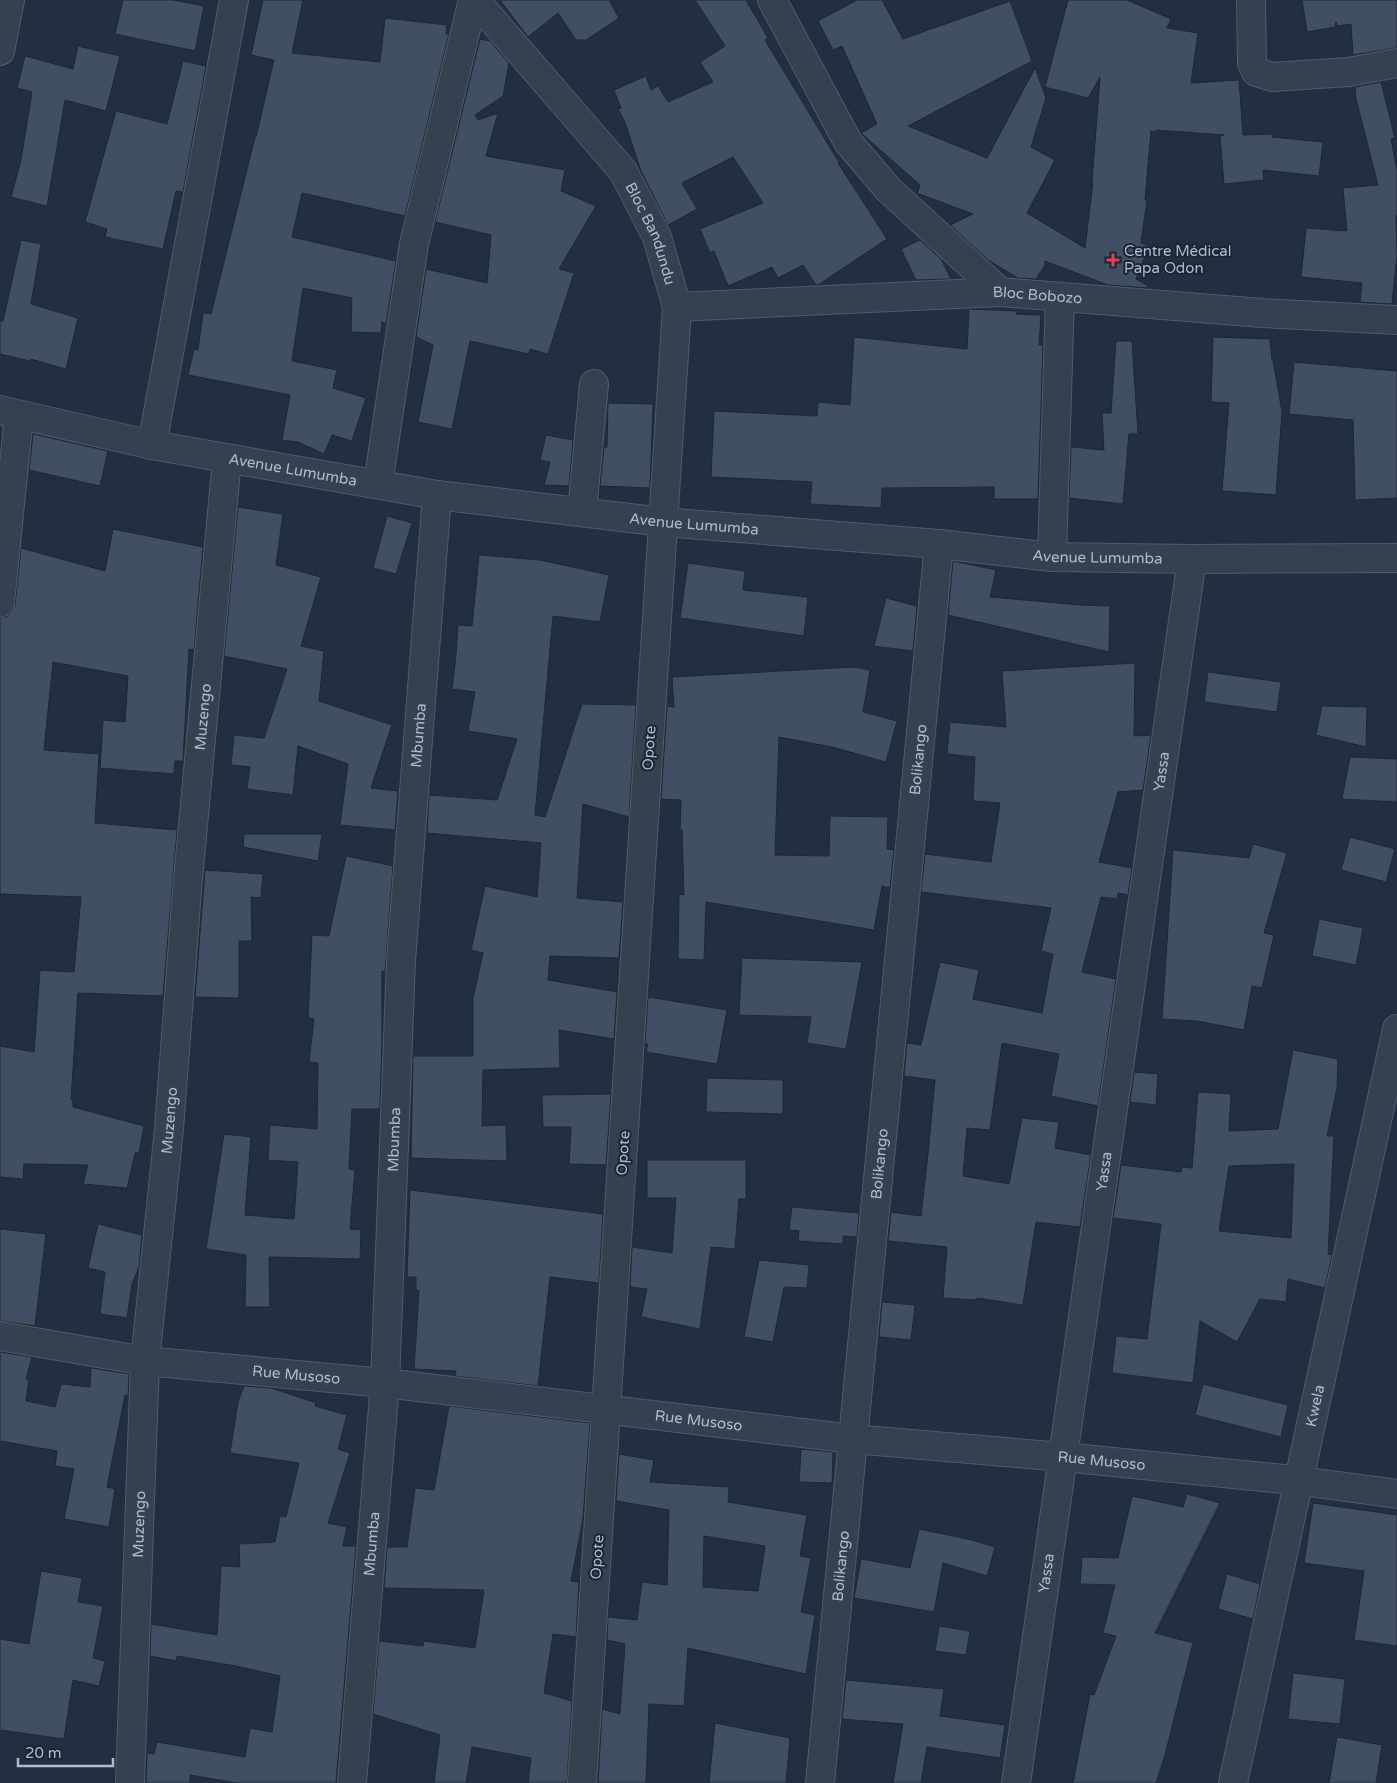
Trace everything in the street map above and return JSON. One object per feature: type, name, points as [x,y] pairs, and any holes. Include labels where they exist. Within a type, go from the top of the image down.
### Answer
[{"type":"street","points":[[0,51],[10,0]]},
{"type":"street","points":[[152,445],[234,0]]},
{"type":"street","points":[[378,484],[414,244],[474,0]]},
{"type":"street","name":"Bloc Bandundu","points":[[474,0],[622,171],[657,237],[677,308],[663,522]]},
{"type":"street","points":[[772,0],[848,142],[888,189],[1000,292]]},
{"type":"street","points":[[1251,0],[1252,63],[1256,72],[1272,77],[1350,72],[1397,63]]},
{"type":"street","name":"Bloc Bobozo","points":[[677,308],[1000,292],[1262,314],[1397,320]]},
{"type":"street","points":[[1052,557],[1060,297]]},
{"type":"street","points":[[582,512],[594,384]]},
{"type":"street","points":[[0,603],[10,413]]},
{"type":"street","name":"Avenue Lumumba","points":[[10,413],[152,445],[437,495],[663,522],[939,544],[1052,557],[1192,560],[1397,558]]},
{"type":"street","name":"Muzengo","points":[[130,1783],[145,1361],[169,1129],[187,890],[228,459]]},
{"type":"street","name":"Mbumba","points":[[352,1783],[386,1382],[401,960],[437,495]]},
{"type":"street","name":"Opote","points":[[582,1783],[663,522]]},
{"type":"street","name":"Bolikango","points":[[820,1783],[939,544]]},
{"type":"street","name":"Yassa","points":[[1016,1783],[1192,560]]},
{"type":"street","name":"Kwela","points":[[1233,1783],[1397,1029]]},
{"type":"street","name":"Rue Musoso","points":[[0,1336],[145,1361],[386,1382],[853,1439],[1063,1457],[1299,1481],[1397,1494]]},
{"type":"building","points":[[123,0],[173,0],[204,6],[195,51],[115,34]]},
{"type":"building","points":[[263,0],[303,0],[292,53],[380,62],[385,18],[447,25],[446,34],[449,34],[405,216],[302,193],[292,237],[396,261],[386,324],[382,322],[381,333],[351,332],[352,298],[303,288],[292,361],[337,370],[333,388],[366,398],[352,441],[332,435],[324,454],[298,442],[282,440],[290,395],[188,375],[194,349],[198,350],[203,313],[211,314],[274,60],[251,55]]},
{"type":"building","points":[[500,0],[609,0],[619,18],[586,40],[576,40],[558,13],[528,37]]},
{"type":"building","points":[[695,0],[746,0],[768,38],[765,40],[840,164],[838,163],[887,239],[818,285],[816,285],[803,265],[778,278],[772,267],[728,286],[714,251],[710,253],[700,229],[763,203],[733,157],[682,183],[697,209],[668,225],[641,171],[625,122],[618,109],[621,108],[614,90],[646,76],[651,90],[658,86],[668,102],[713,82],[700,62],[725,46]]},
{"type":"building","points":[[857,0],[882,0],[903,39],[1010,1],[1032,61],[908,126],[987,158],[1035,68],[1046,98],[1031,147],[1055,160],[1027,213],[1085,248],[1093,182],[1100,77],[1088,98],[1045,87],[1068,0],[1127,0],[1171,19],[1167,28],[1198,33],[1191,83],[1239,80],[1243,135],[1272,134],[1272,137],[1323,142],[1319,176],[1263,170],[1264,180],[1224,184],[1220,136],[1224,135],[1151,131],[1145,200],[1147,200],[1141,243],[1149,246],[1136,279],[1148,286],[1147,288],[1108,285],[1045,261],[1045,265],[1036,279],[1018,278],[988,260],[950,225],[973,214],[917,193],[920,185],[861,133],[877,124],[842,46],[833,50],[818,21]]},
{"type":"building","points":[[1302,0],[1397,0],[1397,48],[1353,55],[1351,24],[1337,26],[1336,22],[1335,27],[1307,32]]},
{"type":"building","points":[[480,39],[490,41],[509,63],[503,96],[475,115],[478,120],[498,113],[486,156],[565,170],[561,191],[596,206],[559,269],[574,273],[548,354],[530,349],[529,354],[470,341],[452,429],[418,422],[433,345],[416,337],[426,269],[487,283],[491,235],[435,222]]},
{"type":"building","points":[[78,46],[120,56],[106,111],[65,100],[47,206],[11,197],[21,160],[32,92],[17,88],[25,56],[73,69]]},
{"type":"building","points":[[183,61],[206,66],[183,192],[176,191],[163,249],[105,237],[107,229],[85,222],[116,111],[167,124]]},
{"type":"building","points":[[1381,82],[1395,138],[1391,139],[1397,170],[1397,256],[1392,304],[1360,302],[1362,283],[1301,277],[1306,228],[1347,231],[1343,188],[1378,185],[1356,99],[1355,87]]},
{"type":"building","points":[[21,240],[41,244],[31,304],[78,318],[66,369],[31,359],[30,361],[0,354],[0,321],[3,321]]},
{"type":"building","points":[[920,240],[941,259],[951,279],[916,280],[901,249]]},
{"type":"building","points":[[969,309],[1018,311],[1016,314],[1041,315],[1039,345],[1043,345],[1038,499],[994,499],[994,487],[882,488],[881,508],[810,504],[812,482],[711,477],[714,411],[817,416],[818,402],[850,405],[854,337],[967,349]]},
{"type":"building","points":[[1213,337],[1270,339],[1282,412],[1276,495],[1222,491],[1229,403],[1211,402]]},
{"type":"building","points":[[1116,341],[1132,341],[1138,434],[1129,434],[1123,504],[1069,498],[1071,447],[1104,450],[1102,413],[1111,413]]},
{"type":"building","points":[[1294,362],[1397,371],[1397,498],[1355,500],[1353,420],[1289,414]]},
{"type":"building","points":[[608,403],[653,404],[650,488],[600,486],[604,447],[607,447]]},
{"type":"building","points":[[33,434],[108,451],[100,486],[29,470]]},
{"type":"building","points":[[546,435],[573,440],[569,486],[544,485],[550,462],[540,460]]},
{"type":"building","points":[[238,507],[283,514],[276,565],[321,577],[301,646],[324,651],[319,701],[392,725],[371,788],[398,791],[395,830],[340,825],[348,764],[298,746],[293,795],[247,789],[250,767],[231,765],[234,735],[264,738],[287,669],[224,656]]},
{"type":"building","points":[[387,516],[412,523],[396,574],[373,568]]},
{"type":"building","points":[[113,529],[203,547],[194,650],[189,649],[183,761],[175,761],[174,774],[100,768],[103,720],[125,722],[128,676],[53,662],[44,750],[99,754],[95,823],[177,830],[163,996],[78,993],[71,1100],[73,1100],[73,1107],[144,1126],[139,1153],[135,1153],[127,1188],[83,1184],[88,1165],[24,1164],[23,1179],[0,1177],[0,1046],[34,1052],[40,970],[74,972],[81,897],[0,894],[0,618],[7,617],[15,605],[21,548],[105,571]]},
{"type":"building","points":[[479,555],[540,560],[609,575],[600,622],[553,616],[535,815],[545,817],[582,704],[636,705],[629,817],[583,804],[577,898],[623,902],[619,958],[550,956],[548,980],[617,992],[614,1039],[559,1030],[560,1068],[483,1070],[482,1126],[506,1125],[507,1161],[411,1158],[413,1056],[473,1056],[473,998],[483,953],[471,950],[485,886],[537,897],[541,843],[427,833],[429,795],[497,800],[517,739],[468,731],[475,692],[452,689],[458,625],[472,626]]},
{"type":"building","points":[[953,561],[996,570],[990,597],[1110,606],[1109,652],[948,615]]},
{"type":"building","points":[[688,563],[745,571],[743,590],[808,597],[804,636],[680,618]]},
{"type":"building","points":[[886,598],[917,606],[913,651],[874,646]]},
{"type":"building","points":[[1135,663],[1134,736],[1151,735],[1143,790],[1118,792],[1099,862],[1132,868],[1128,895],[1118,893],[1117,899],[1101,897],[1082,972],[1116,979],[1098,1106],[1051,1096],[1059,1054],[1002,1043],[990,1130],[967,1128],[963,1176],[1009,1184],[1022,1118],[1059,1122],[1055,1148],[1091,1155],[1080,1227],[1036,1222],[1023,1305],[977,1298],[977,1300],[943,1298],[947,1247],[888,1241],[891,1212],[921,1216],[928,1154],[935,1080],[904,1076],[907,1043],[921,1045],[940,962],[979,970],[973,999],[1042,1013],[1053,954],[1041,951],[1051,908],[921,892],[925,854],[991,862],[1000,803],[973,801],[975,757],[947,754],[950,722],[1006,727],[1002,671]]},
{"type":"building","points":[[854,667],[870,670],[863,712],[897,721],[886,762],[832,747],[779,737],[775,855],[829,856],[830,816],[888,817],[887,849],[894,850],[890,888],[882,886],[874,930],[706,902],[704,960],[678,959],[679,894],[684,895],[682,830],[680,830],[681,800],[661,799],[667,706],[674,707],[672,677]]},
{"type":"building","points":[[1208,672],[1281,682],[1277,712],[1204,702]]},
{"type":"building","points":[[1322,706],[1367,707],[1366,747],[1316,735]]},
{"type":"building","points":[[1350,757],[1397,759],[1397,802],[1342,799]]},
{"type":"building","points":[[244,834],[322,834],[318,861],[243,847]]},
{"type":"building","points":[[1350,837],[1395,849],[1386,882],[1341,870]]},
{"type":"building","points":[[1253,844],[1287,853],[1264,933],[1274,935],[1262,988],[1252,986],[1244,1030],[1197,1021],[1162,1019],[1173,850],[1249,858]]},
{"type":"building","points":[[346,856],[393,866],[385,972],[382,971],[380,1109],[352,1109],[349,1169],[355,1170],[350,1229],[361,1230],[360,1259],[269,1257],[270,1307],[245,1307],[246,1255],[206,1249],[224,1134],[251,1137],[245,1215],[294,1219],[298,1162],[268,1160],[270,1125],[317,1129],[318,1063],[309,1062],[314,1019],[308,1018],[312,935],[329,936]]},
{"type":"building","points":[[205,870],[263,874],[261,898],[251,897],[252,941],[239,941],[239,998],[195,997]]},
{"type":"building","points":[[1319,919],[1363,928],[1356,965],[1312,956]]},
{"type":"building","points":[[742,958],[862,962],[846,1049],[807,1043],[811,1017],[739,1015]]},
{"type":"building","points":[[648,997],[727,1010],[717,1064],[646,1052],[648,1044],[645,1044]]},
{"type":"building","points":[[1293,1050],[1338,1059],[1337,1088],[1327,1136],[1334,1136],[1328,1254],[1332,1255],[1325,1288],[1288,1279],[1286,1302],[1260,1299],[1237,1342],[1200,1321],[1193,1383],[1112,1373],[1116,1336],[1147,1339],[1161,1224],[1113,1218],[1121,1165],[1181,1172],[1182,1167],[1192,1168],[1198,1092],[1231,1094],[1229,1131],[1278,1129]],"holes":[[[1294,1164],[1291,1238],[1219,1231],[1229,1166]]]},
{"type":"building","points":[[1134,1072],[1158,1074],[1156,1105],[1130,1102]]},
{"type":"building","points":[[707,1078],[783,1080],[783,1114],[706,1112]]},
{"type":"building","points":[[611,1094],[606,1165],[569,1164],[571,1127],[543,1127],[542,1095]]},
{"type":"building","points":[[647,1160],[746,1160],[746,1199],[739,1199],[735,1249],[711,1247],[700,1329],[641,1317],[647,1289],[630,1287],[632,1247],[672,1253],[676,1198],[647,1198]]},
{"type":"building","points":[[410,1190],[603,1214],[599,1283],[550,1277],[538,1386],[455,1376],[456,1371],[414,1369],[419,1291],[416,1290],[416,1277],[407,1277]]},
{"type":"building","points":[[792,1207],[859,1213],[857,1237],[843,1236],[843,1244],[798,1241],[799,1231],[789,1230]]},
{"type":"building","points":[[98,1224],[142,1235],[139,1267],[132,1284],[127,1318],[100,1314],[105,1272],[88,1268]]},
{"type":"building","points":[[0,1229],[46,1234],[35,1326],[0,1321]]},
{"type":"building","points":[[759,1260],[809,1265],[807,1288],[784,1287],[773,1342],[744,1337]]},
{"type":"building","points":[[882,1302],[915,1305],[911,1340],[879,1337]]},
{"type":"building","points":[[0,1352],[32,1357],[26,1379],[29,1379],[26,1401],[55,1407],[61,1384],[90,1387],[91,1368],[129,1374],[128,1396],[125,1395],[107,1487],[115,1489],[109,1527],[64,1519],[74,1469],[55,1466],[57,1451],[0,1441]]},
{"type":"building","points":[[1203,1384],[1288,1405],[1281,1437],[1195,1415]]},
{"type":"building","points":[[244,1386],[271,1388],[316,1403],[315,1406],[347,1415],[338,1449],[350,1453],[328,1523],[347,1527],[343,1546],[356,1546],[336,1783],[237,1783],[190,1775],[190,1783],[146,1783],[147,1753],[154,1754],[157,1742],[245,1757],[250,1728],[272,1732],[280,1676],[177,1656],[176,1661],[150,1656],[151,1624],[217,1635],[221,1566],[240,1567],[239,1544],[275,1542],[280,1516],[286,1517],[299,1463],[230,1453],[238,1402]]},
{"type":"building","points":[[449,1406],[590,1423],[583,1518],[571,1581],[579,1582],[576,1637],[553,1634],[544,1693],[572,1701],[567,1783],[528,1783],[531,1758],[472,1747],[466,1783],[434,1783],[440,1735],[373,1714],[379,1641],[423,1646],[424,1641],[475,1648],[484,1590],[384,1588],[387,1547],[407,1547],[415,1488],[434,1490]]},
{"type":"building","points":[[801,1449],[833,1452],[832,1483],[799,1482]]},
{"type":"building","points":[[619,1454],[654,1460],[650,1482],[729,1487],[728,1502],[807,1515],[800,1556],[811,1558],[801,1612],[815,1615],[806,1674],[688,1648],[684,1706],[649,1704],[646,1783],[598,1783],[602,1709],[620,1714],[625,1644],[607,1640],[608,1617],[637,1620],[642,1582],[667,1585],[669,1510],[616,1501]],"holes":[[[704,1536],[765,1546],[758,1591],[703,1587]]]},
{"type":"building","points":[[1187,1494],[1220,1503],[1155,1633],[1193,1643],[1165,1755],[1156,1783],[1073,1783],[1090,1694],[1094,1695],[1116,1636],[1103,1633],[1115,1585],[1080,1584],[1082,1557],[1118,1558],[1132,1496],[1183,1507]]},
{"type":"building","points":[[1313,1503],[1397,1515],[1397,1646],[1354,1640],[1364,1571],[1304,1563]]},
{"type":"building","points":[[919,1529],[972,1540],[995,1547],[987,1576],[943,1563],[934,1612],[854,1598],[861,1559],[910,1568]]},
{"type":"building","points":[[41,1571],[82,1578],[78,1602],[103,1606],[93,1658],[105,1661],[99,1686],[73,1680],[64,1739],[0,1730],[0,1639],[29,1644]]},
{"type":"building","points":[[1227,1574],[1260,1584],[1253,1619],[1218,1609]]},
{"type":"building","points":[[939,1626],[970,1631],[966,1655],[935,1651]]},
{"type":"building","points":[[1293,1673],[1345,1679],[1340,1724],[1288,1719]]},
{"type":"building","points":[[846,1680],[944,1689],[940,1716],[1005,1725],[1000,1758],[927,1747],[921,1783],[893,1783],[903,1724],[842,1719]]},
{"type":"building","points":[[715,1723],[790,1738],[786,1783],[709,1783]]},
{"type":"building","points":[[1337,1737],[1382,1745],[1376,1783],[1329,1783]]},
{"type":"place","name":"Centre Médical Papa Odon","points":[[1113,260]]}]
